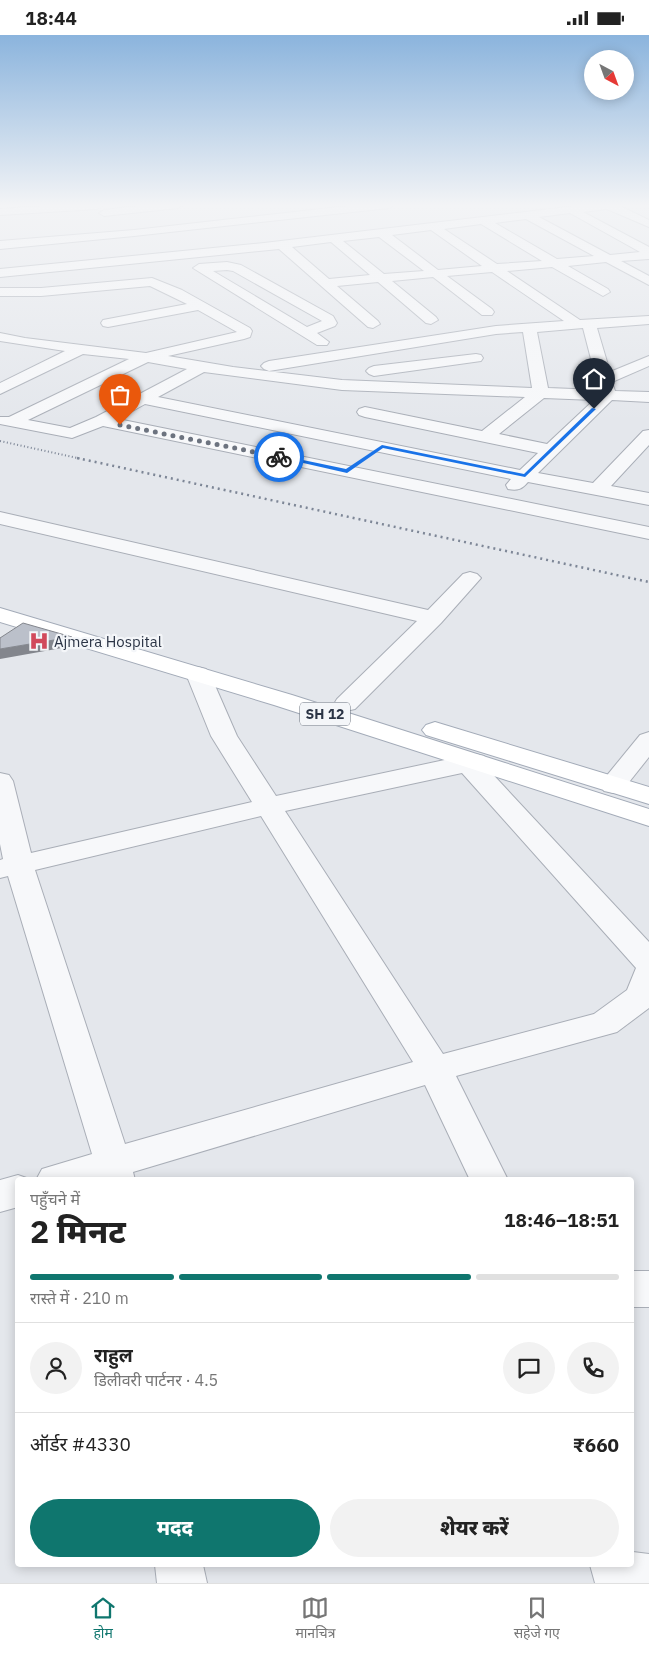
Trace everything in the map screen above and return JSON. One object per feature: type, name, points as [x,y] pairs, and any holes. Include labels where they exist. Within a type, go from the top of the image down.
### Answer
[{"type":"main road","name":"SH 12","points":[[0,599],[516,753],[649,796]]},
{"type":"main road","name":"SH 12","points":[[0,615],[198,675],[649,818]]},
{"type":"street","points":[[0,287],[104,277]]},
{"type":"street","points":[[209,277],[313,336],[337,356]]},
{"type":"street","points":[[256,277],[328,319],[330,323],[313,336]]},
{"type":"street","points":[[319,277],[373,324]]},
{"type":"street","points":[[326,283],[388,277]]},
{"type":"street","points":[[439,277],[487,312]]},
{"type":"street","points":[[510,277],[573,319],[606,387]]},
{"type":"street","points":[[579,277],[603,292]]},
{"type":"street","points":[[380,278],[431,320]]},
{"type":"street","points":[[0,292],[41,292],[149,281],[177,293],[244,331],[245,334],[151,355],[6,421]]},
{"type":"street","points":[[150,296],[177,293]]},
{"type":"street","points":[[108,323],[198,306]]},
{"type":"street","points":[[203,323],[222,319]]},
{"type":"street","points":[[233,372],[573,319],[649,320]]},
{"type":"street","points":[[529,327],[541,392]]},
{"type":"street","points":[[463,335],[476,358],[476,391]]},
{"type":"street","points":[[0,337],[81,349],[151,355],[201,367],[342,385],[541,392],[606,387],[649,397]]},
{"type":"street","points":[[0,353],[24,342]]},
{"type":"street","points":[[0,389],[81,349]]},
{"type":"street","points":[[374,371],[476,358]]},
{"type":"street","points":[[497,502],[551,450],[606,387],[649,360]]},
{"type":"street","points":[[6,421],[72,433],[102,421],[201,367]]},
{"type":"street","points":[[486,437],[541,392]]},
{"type":"street","points":[[143,399],[649,499]]},
{"type":"street","points":[[365,412],[551,450]]},
{"type":"street","points":[[102,421],[649,533]]},
{"type":"street","points":[[598,489],[649,435]]},
{"type":"street","points":[[347,471],[382,446]]},
{"type":"street","points":[[0,518],[433,619]]},
{"type":"street","points":[[0,538],[24,523]]},
{"type":"street","points":[[346,703],[433,619],[470,578]]},
{"type":"street","points":[[198,675],[224,736],[435,1069],[488,1177]]},
{"type":"street","points":[[613,785],[649,740]]},
{"type":"street","points":[[10,867],[268,806],[472,763],[649,961]]},
{"type":"street","points":[[0,781],[10,867],[114,1172]]},
{"type":"street","points":[[77,1177],[114,1172],[435,1069],[605,1023],[640,997],[649,973]]},
{"type":"street","points":[[0,1196],[15,1192]]},
{"type":"street","points":[[634,1289],[649,1289]]},
{"type":"street","points":[[180,1567],[182,1583]]},
{"type":"building","points":[[23,623],[72,637],[0,649],[0,638]]},
{"type":"railway","points":[[0,441],[82,459]]},
{"type":"railway","points":[[77,458],[649,582]]},
{"type":"way so far","points":[[120,425],[279,457]]},
{"type":"place","name":"Ajmera Hospital","points":[[39,641]]},
{"type":"route","points":[[279,457],[347,471],[382,446],[525,476],[594,409]]}]
